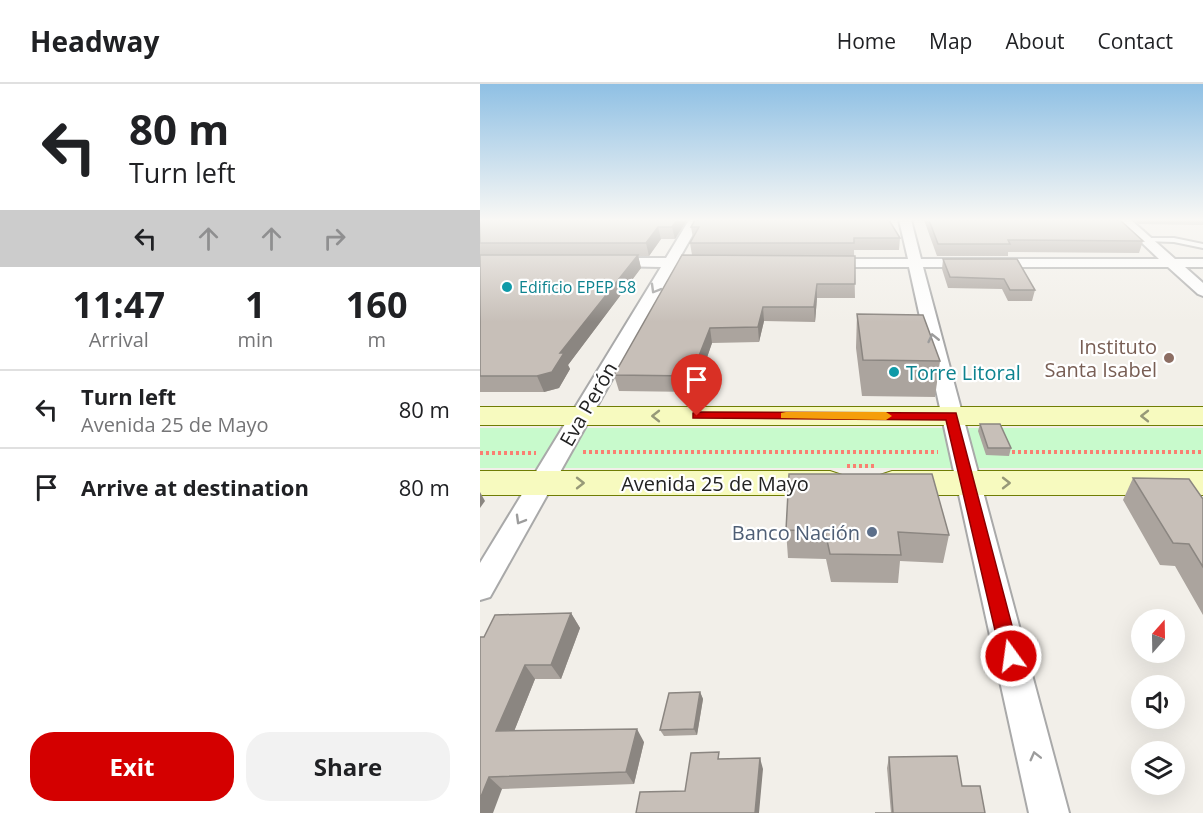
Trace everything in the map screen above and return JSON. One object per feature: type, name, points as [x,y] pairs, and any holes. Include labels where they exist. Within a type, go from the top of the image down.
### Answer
[{"type":"main road","points":[[480,416],[1203,416]]},
{"type":"main road","name":"Avenida 25 de Mayo","points":[[480,483],[541,483],[964,467],[1203,483]]},
{"type":"street","name":"Eva Perón","points":[[480,588],[676,254]]},
{"type":"street","points":[[913,254],[1049,813]]},
{"type":"street","points":[[1162,254],[1203,291]]},
{"type":"street","points":[[599,262],[729,263]]},
{"type":"street","points":[[811,263],[1203,263]]},
{"type":"path","points":[[480,453],[560,453],[964,467],[1203,452]]},
{"type":"green space","points":[[480,428],[1203,428],[1203,468],[480,468]]},
{"type":"building","points":[[480,255],[638,255],[560,353],[564,353],[552,372],[537,376],[480,376]]},
{"type":"building","points":[[682,255],[855,256],[855,284],[817,284],[814,307],[763,307],[758,327],[710,328],[691,376],[614,375]]},
{"type":"building","points":[[943,259],[1017,259],[1035,290],[1010,290],[1004,279],[950,277]]},
{"type":"building","points":[[857,314],[923,315],[940,361],[863,360]]},
{"type":"building","points":[[980,424],[1000,424],[1011,448],[988,448]]},
{"type":"building","points":[[789,474],[932,474],[949,535],[898,532],[901,555],[830,554],[825,531],[786,530]]},
{"type":"building","points":[[1133,478],[1189,479],[1203,499],[1203,567],[1189,544],[1173,543]]},
{"type":"building","points":[[571,613],[551,665],[525,665],[496,731],[637,729],[626,772],[489,777],[480,799],[480,637],[484,637],[495,615]]},
{"type":"building","points":[[700,692],[694,729],[660,730],[669,693]]},
{"type":"building","points":[[719,752],[718,759],[760,758],[755,813],[636,813],[640,792],[685,791],[691,753]]},
{"type":"building","points":[[957,756],[962,786],[980,786],[985,813],[893,813],[889,757]]},
{"type":"slow traffic","points":[[786,416],[886,416]]},
{"type":"place","name":"Edificio EPEP 58","points":[[507,287]]},
{"type":"place","name":"Instituto Santa Isabel","points":[[1169,358]]},
{"type":"place","name":"Torre Litoral","points":[[894,372]]},
{"type":"place","name":"Banco Nación","points":[[872,532]]},
{"type":"route","points":[[697,416],[952,416],[1011,656]]}]
